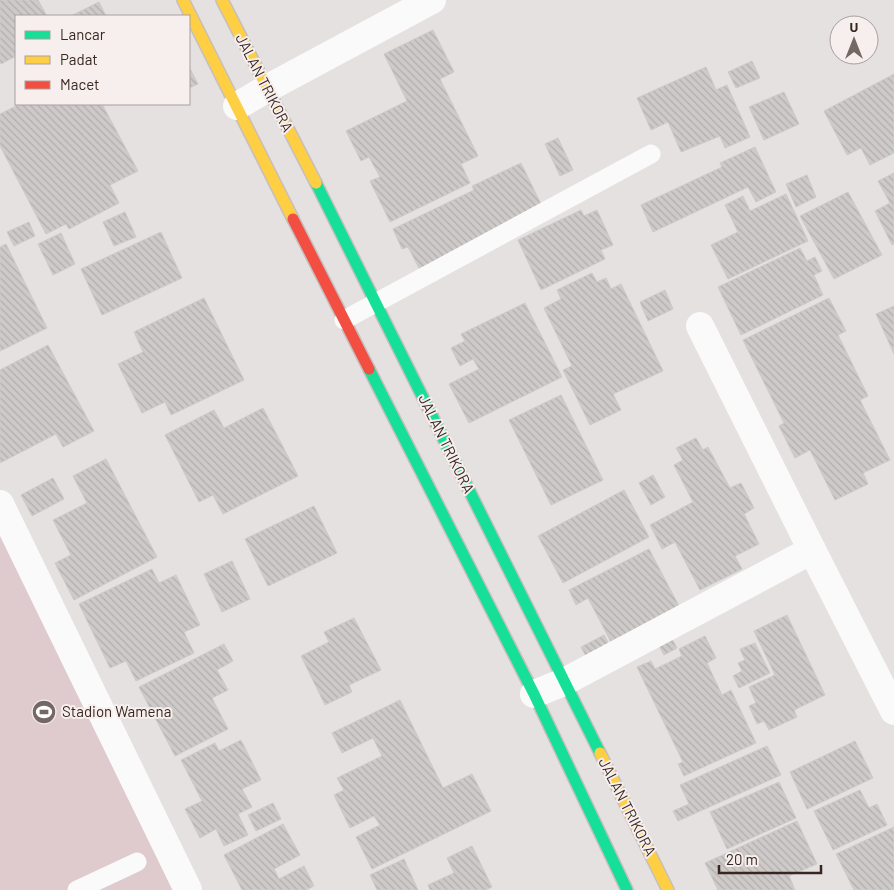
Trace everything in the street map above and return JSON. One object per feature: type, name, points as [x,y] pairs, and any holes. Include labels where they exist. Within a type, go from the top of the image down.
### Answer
[{"type":"main road","points":[[184,0],[534,694],[627,890]]},
{"type":"main road","name":"JALAN TRIKORA","points":[[222,0],[376,303],[668,890]]},
{"type":"street","points":[[237,106],[432,0]]},
{"type":"street","points":[[700,326],[894,711]]},
{"type":"street","points":[[0,504],[188,890]]},
{"type":"street","points":[[534,694],[564,682],[812,550]]},
{"type":"lane","points":[[344,320],[651,154]]},
{"type":"lane","points":[[76,890],[137,862]]},
{"type":"shaded area","name":"Stadion Wamena","points":[[0,534],[174,890],[0,890]]},
{"type":"building","points":[[0,0],[38,0],[46,15],[15,15],[15,57],[1,64]]},
{"type":"building","points":[[99,2],[106,15],[73,15]]},
{"type":"building","points":[[433,30],[454,72],[440,79],[478,156],[461,164],[470,183],[390,222],[370,181],[380,177],[369,157],[361,161],[346,131],[407,101],[384,54]]},
{"type":"building","points":[[752,61],[760,78],[736,88],[728,72]]},
{"type":"building","points":[[706,67],[716,90],[727,85],[750,137],[725,148],[720,136],[681,152],[668,122],[651,130],[637,98]]},
{"type":"building","points":[[190,69],[198,84],[190,88]]},
{"type":"building","points":[[894,74],[894,153],[870,165],[861,148],[847,155],[824,111]]},
{"type":"building","points":[[784,92],[799,124],[764,140],[749,107]]},
{"type":"building","points":[[18,105],[103,105],[138,171],[110,185],[119,203],[69,229],[66,224],[46,234],[0,146],[0,114]]},
{"type":"building","points":[[558,138],[573,170],[560,176],[545,144]]},
{"type":"building","points":[[755,147],[776,192],[756,202],[748,187],[653,232],[641,205],[722,167],[720,163]]},
{"type":"building","points":[[521,163],[541,204],[420,270],[408,247],[402,249],[393,229],[474,190],[472,186]]},
{"type":"building","points":[[894,173],[894,244],[892,245],[875,211],[890,203],[878,181]]},
{"type":"building","points":[[807,175],[816,197],[796,207],[786,184]]},
{"type":"building","points":[[848,192],[882,255],[834,279],[800,216]]},
{"type":"building","points":[[786,194],[808,241],[728,279],[711,245],[738,232],[725,205],[743,196],[750,211]]},
{"type":"building","points":[[581,210],[584,216],[597,210],[613,245],[601,250],[605,259],[541,290],[518,240]]},
{"type":"building","points":[[125,212],[136,237],[114,246],[103,222]]},
{"type":"building","points":[[29,222],[35,236],[14,246],[7,232]]},
{"type":"building","points":[[161,232],[182,278],[102,315],[81,269]]},
{"type":"building","points":[[61,233],[75,264],[53,275],[38,244]]},
{"type":"building","points":[[6,244],[47,328],[0,351],[0,247]]},
{"type":"building","points":[[800,248],[807,261],[815,257],[822,271],[814,275],[823,295],[741,335],[718,287]]},
{"type":"building","points":[[592,273],[597,282],[606,278],[611,289],[621,284],[663,371],[613,394],[621,410],[590,425],[563,370],[572,366],[544,308],[561,299],[557,290]]},
{"type":"building","points":[[665,290],[673,309],[648,321],[640,302]]},
{"type":"building","points":[[204,298],[244,380],[171,415],[165,402],[142,413],[118,364],[143,352],[134,332]]},
{"type":"building","points":[[829,298],[846,331],[838,335],[868,396],[860,400],[890,460],[863,473],[868,484],[835,500],[810,450],[795,458],[779,426],[784,423],[743,340]]},
{"type":"building","points":[[525,303],[562,377],[469,423],[449,384],[479,369],[473,359],[460,366],[451,348],[465,341],[461,334]]},
{"type":"building","points":[[894,306],[894,354],[876,314]]},
{"type":"building","points":[[48,345],[94,431],[63,447],[56,434],[0,463],[0,370]]},
{"type":"building","points":[[561,395],[603,480],[551,505],[509,420]]},
{"type":"building","points":[[263,408],[298,476],[223,514],[213,495],[199,502],[165,435],[214,410],[224,428]]},
{"type":"building","points":[[696,438],[703,450],[708,447],[730,488],[741,483],[754,508],[744,514],[759,544],[735,556],[742,569],[700,590],[675,542],[662,549],[650,525],[693,502],[674,465],[683,460],[676,448]]},
{"type":"building","points":[[106,459],[157,557],[74,600],[55,563],[71,555],[53,520],[87,503],[73,476]]},
{"type":"building","points":[[653,475],[665,497],[651,505],[639,483]]},
{"type":"building","points":[[53,478],[64,499],[32,516],[21,495]]},
{"type":"building","points":[[624,490],[649,537],[563,583],[538,536]]},
{"type":"building","points":[[314,506],[337,553],[268,586],[245,539]]},
{"type":"building","points":[[649,549],[679,606],[611,642],[588,598],[576,605],[569,590]]},
{"type":"building","points":[[232,561],[250,599],[222,612],[204,574]]},
{"type":"building","points":[[152,569],[159,583],[176,575],[200,625],[184,632],[194,653],[136,681],[126,661],[110,668],[79,604]]},
{"type":"building","points":[[787,615],[825,695],[794,710],[797,717],[769,730],[764,721],[757,724],[749,706],[756,703],[749,687],[775,675],[754,631]]},
{"type":"building","points":[[354,618],[381,670],[349,685],[352,692],[325,705],[301,656],[329,642],[324,632]]},
{"type":"building","points":[[604,635],[611,648],[588,660],[581,647]]},
{"type":"building","points":[[705,636],[716,658],[707,663],[722,695],[731,690],[756,743],[684,776],[678,764],[683,762],[637,667],[651,661],[655,669],[682,656],[679,649]]},
{"type":"building","points":[[672,639],[677,648],[664,655],[659,646]]},
{"type":"building","points":[[755,643],[770,673],[739,688],[733,676],[742,671],[738,663],[745,660],[740,649]]},
{"type":"building","points":[[224,644],[233,661],[217,670],[228,690],[212,698],[228,729],[175,756],[139,687]]},
{"type":"building","points":[[400,700],[443,788],[472,774],[491,811],[372,869],[356,837],[380,825],[374,816],[350,828],[334,795],[344,790],[337,778],[382,756],[373,738],[342,753],[332,733]]},
{"type":"building","points":[[241,740],[261,780],[242,789],[252,807],[238,814],[248,835],[224,846],[216,829],[200,838],[185,809],[202,801],[181,760],[215,743],[219,751]]},
{"type":"building","points":[[855,741],[873,778],[807,809],[790,772]]},
{"type":"building","points":[[767,746],[781,775],[678,821],[673,811],[689,804],[680,785]]},
{"type":"building","points":[[779,782],[796,818],[727,849],[710,812]]},
{"type":"building","points":[[860,790],[869,808],[877,804],[887,825],[833,850],[814,811]]},
{"type":"building","points":[[273,803],[281,819],[256,831],[248,815]]},
{"type":"building","points":[[797,821],[817,864],[789,876],[795,890],[718,890],[705,863]]},
{"type":"building","points":[[283,824],[300,855],[274,869],[279,879],[304,866],[314,886],[306,890],[242,890],[224,855]]},
{"type":"building","points":[[894,827],[894,890],[854,890],[836,854]]},
{"type":"building","points":[[472,846],[492,887],[486,890],[430,890],[428,885],[454,873],[447,858]]},
{"type":"building","points":[[404,859],[418,890],[377,890],[370,875]]},
{"type":"traffic: fast","points":[[316,183],[600,753]]},
{"type":"traffic: fast","points":[[369,369],[534,694],[627,890]]},
{"type":"traffic: slow","points":[[183,0],[293,219]]},
{"type":"traffic: slow","points":[[222,0],[316,183]]},
{"type":"traffic: slow","points":[[600,753],[668,890]]},
{"type":"traffic: jam","points":[[293,219],[369,369]]},
{"type":"place","name":"Stadion Wamena","points":[[44,712]]}]
